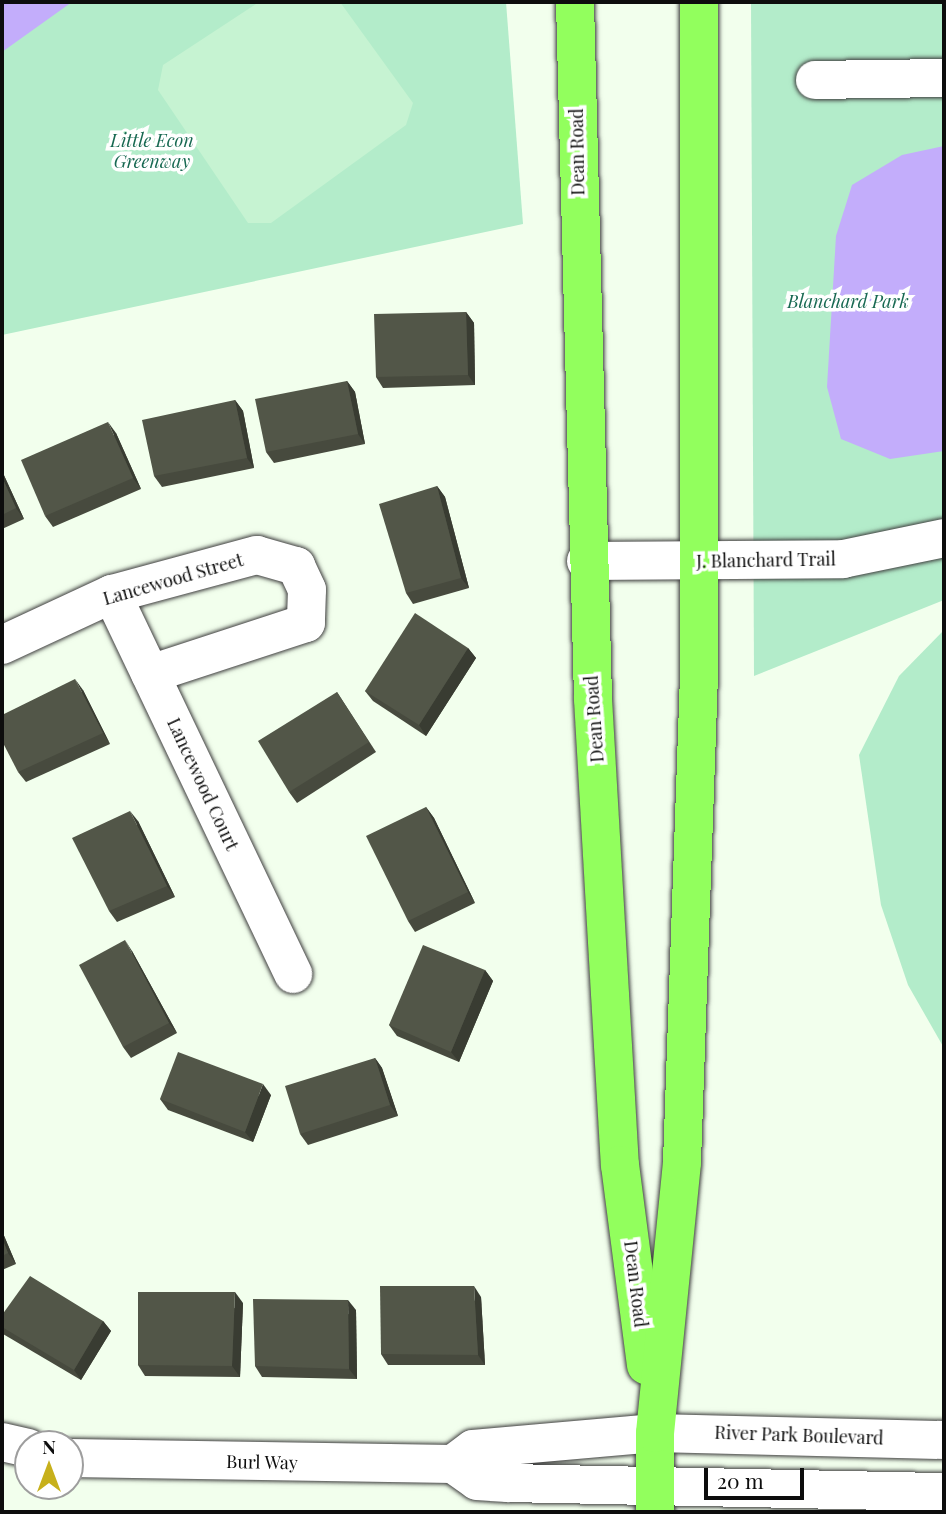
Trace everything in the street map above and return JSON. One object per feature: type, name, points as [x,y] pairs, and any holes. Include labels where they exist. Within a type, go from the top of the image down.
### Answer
[{"type":"main road","name":"Dean Road","points":[[575,2],[586,561],[620,1165],[654,1433],[655,1500]]},
{"type":"main road","name":"Dean Road","points":[[654,1433],[682,1162],[701,561],[699,2]]},
{"type":"street","points":[[815,79],[944,78]]},
{"type":"street","name":"J. Blanchard Trail","points":[[586,561],[843,559],[944,538]]},
{"type":"street","name":"Lancewood Street","points":[[2,645],[112,594],[257,555],[296,566],[307,590],[306,624],[150,674]]},
{"type":"street","name":"Lancewood Court","points":[[112,594],[293,974]]},
{"type":"street","name":"River Park Boulevard","points":[[654,1433],[944,1440]]},
{"type":"street","name":"Burl Way","points":[[453,1464],[473,1449],[654,1433]]},
{"type":"street","name":"Burl Way","points":[[84,1458],[453,1464],[477,1481],[655,1500]]},
{"type":"street","points":[[655,1500],[944,1492]]},
{"type":"green space","name":"Little Econ Greenway","points":[[2,2],[506,2],[523,224],[2,335]]},
{"type":"green space","points":[[259,2],[340,2],[413,103],[406,125],[271,223],[248,223],[158,90],[163,65]]},
{"type":"green space","name":"Blanchard Park","points":[[751,2],[944,2],[944,600],[754,676]]},
{"type":"green space","points":[[944,630],[944,1048],[908,985],[881,905],[859,755],[899,676]]},
{"type":"shaded area","points":[[2,2],[72,2],[2,52]]},
{"type":"shaded area","points":[[944,146],[944,451],[890,459],[841,439],[827,387],[836,236],[852,185],[902,155]]},
{"type":"building","points":[[466,312],[468,375],[376,377],[374,314]]},
{"type":"building","points":[[347,381],[358,434],[266,452],[255,399]]},
{"type":"building","points":[[235,400],[247,458],[154,476],[142,420]]},
{"type":"building","points":[[108,422],[133,478],[45,516],[21,460]]},
{"type":"building","points":[[2,477],[16,508],[2,515]]},
{"type":"building","points":[[437,486],[461,578],[406,593],[379,504]]},
{"type":"building","points":[[415,613],[468,648],[419,725],[365,691]]},
{"type":"building","points":[[75,679],[103,733],[18,772],[2,741],[2,715]]},
{"type":"building","points":[[337,692],[369,742],[289,792],[258,741]]},
{"type":"building","points":[[426,807],[468,892],[408,921],[366,836]]},
{"type":"building","points":[[130,811],[167,886],[109,911],[72,838]]},
{"type":"building","points":[[125,940],[169,1023],[123,1047],[79,965]]},
{"type":"building","points":[[423,945],[485,970],[451,1052],[389,1025]]},
{"type":"building","points":[[178,1052],[263,1084],[245,1132],[160,1099]]},
{"type":"building","points":[[375,1058],[390,1105],[300,1134],[285,1086]]},
{"type":"building","points":[[2,1238],[8,1253],[2,1256]]},
{"type":"building","points":[[30,1276],[103,1321],[74,1370],[2,1327],[2,1315]]},
{"type":"building","points":[[380,1286],[474,1286],[478,1355],[381,1354]]},
{"type":"building","points":[[138,1292],[235,1292],[232,1366],[138,1365]]},
{"type":"building","points":[[253,1299],[348,1300],[349,1369],[255,1366]]}]
